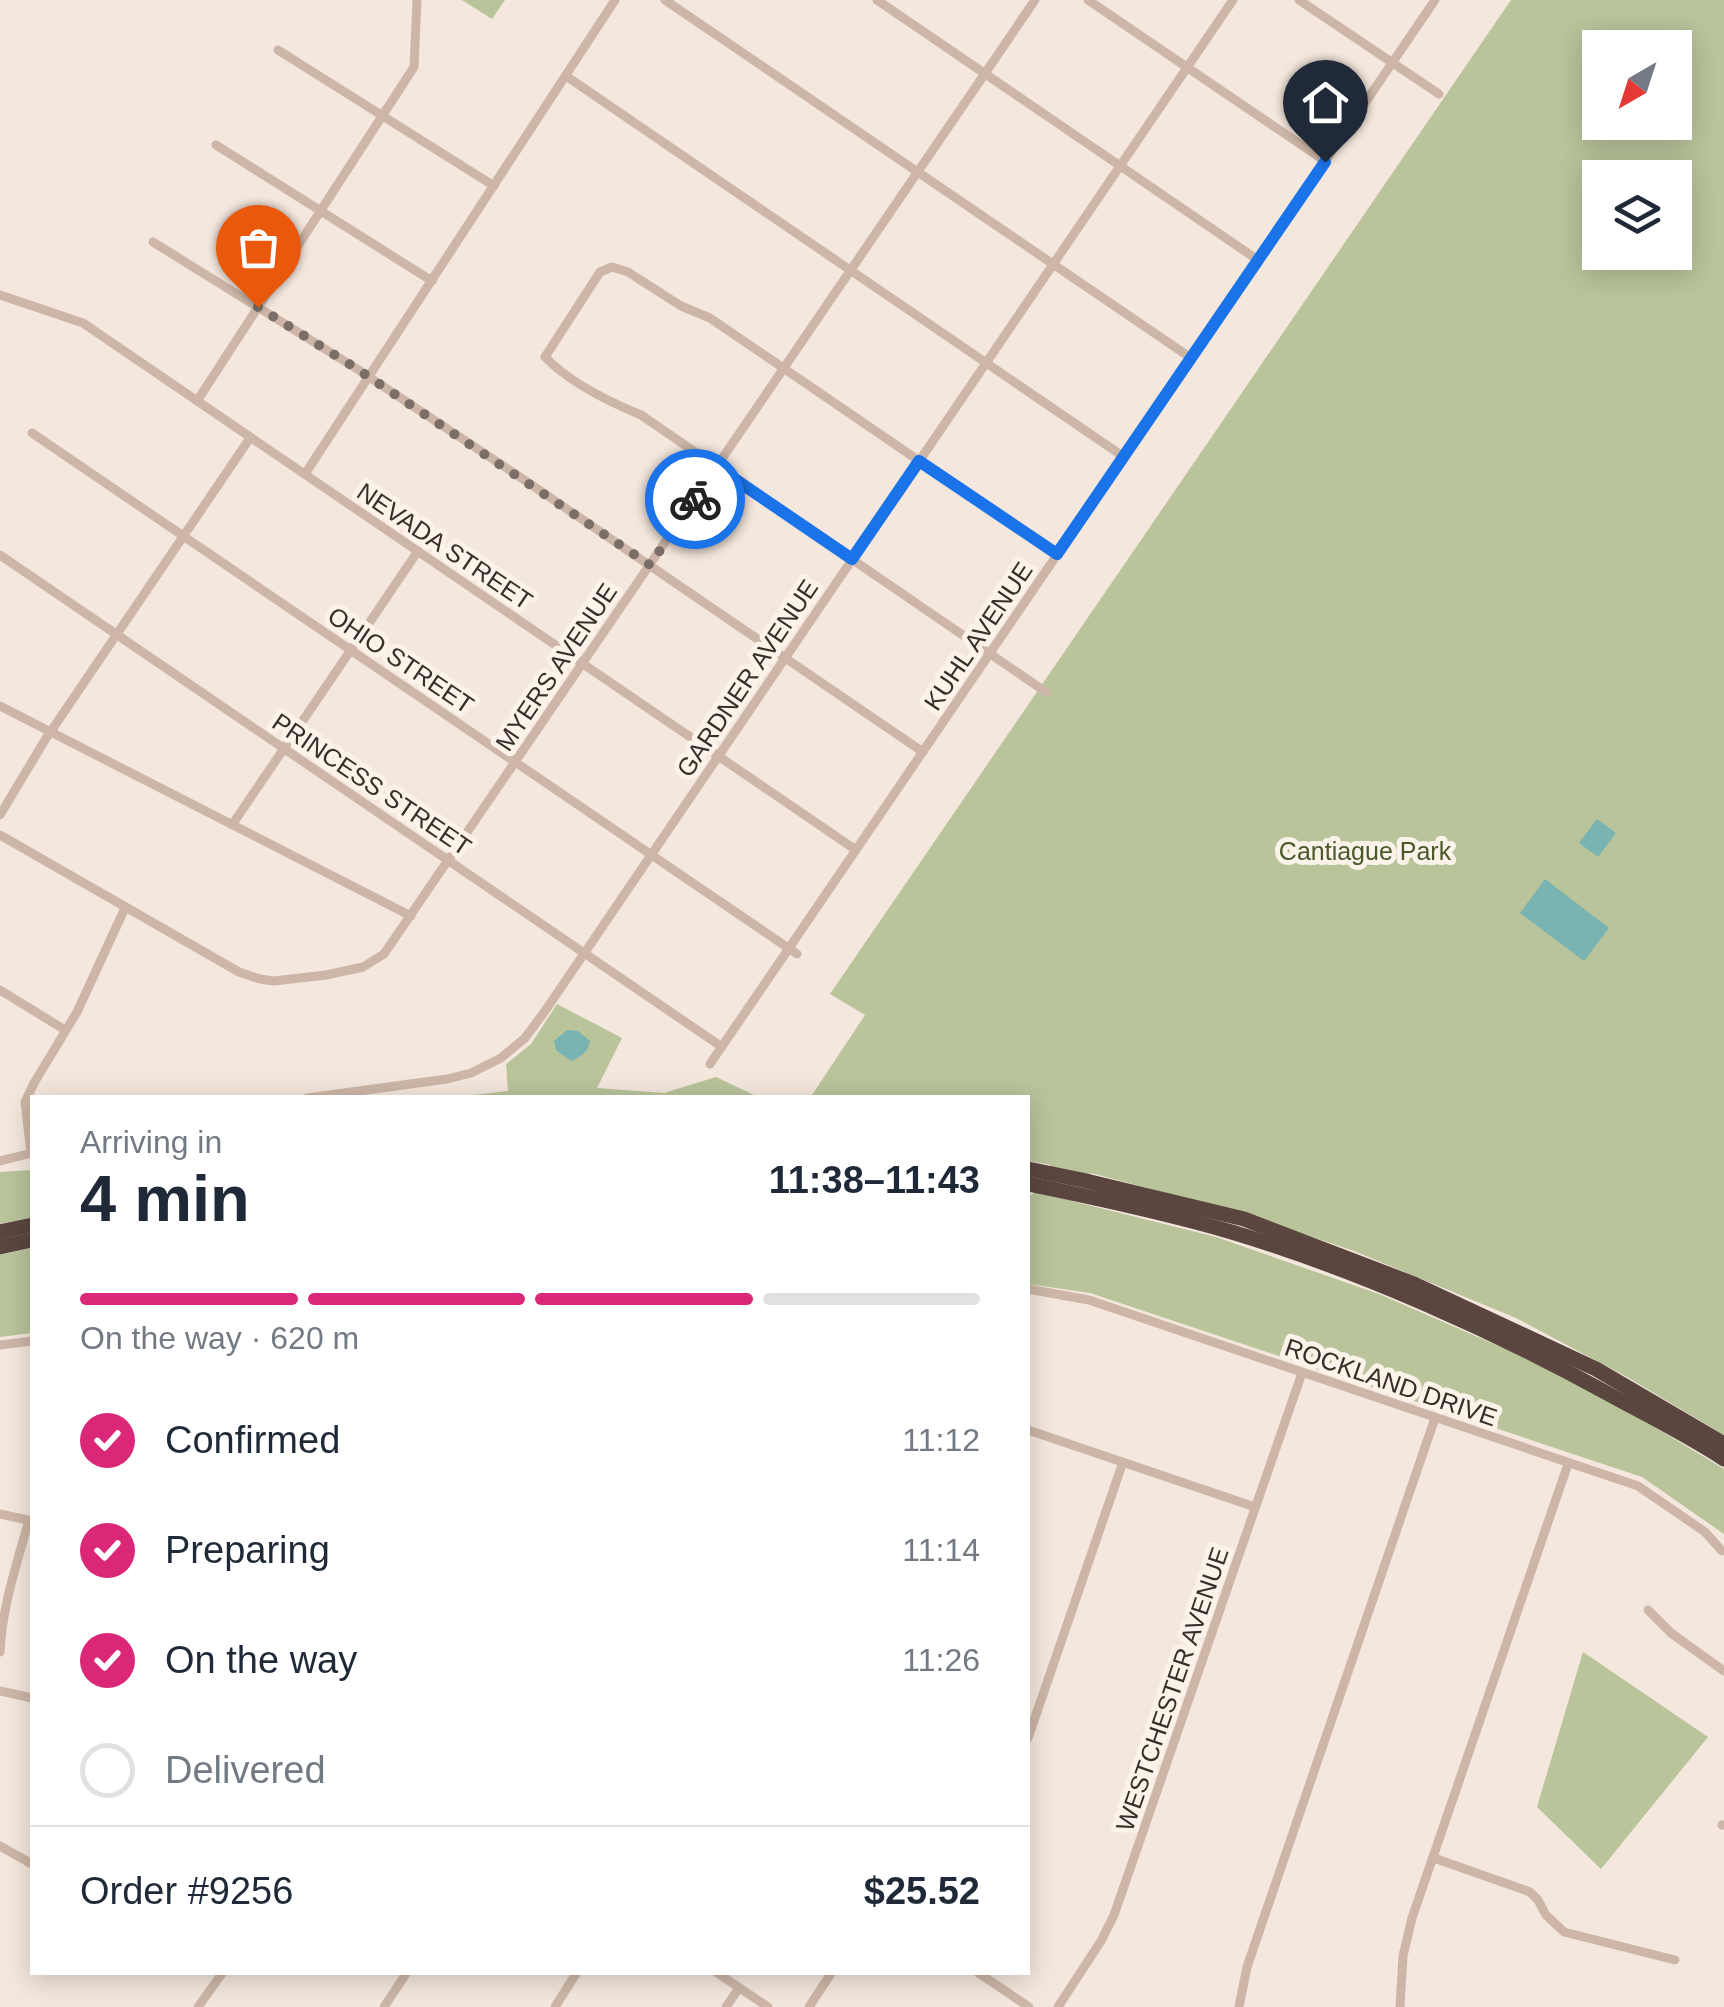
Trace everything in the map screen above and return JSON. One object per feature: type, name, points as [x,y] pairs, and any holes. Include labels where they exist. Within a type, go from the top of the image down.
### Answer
[{"type":"highway","points":[[1030,1177],[1244,1220],[1414,1284],[1596,1369],[1724,1444]]},
{"type":"highway","points":[[1078,1187],[1296,1254],[1386,1288],[1543,1358],[1724,1460]]},
{"type":"highway","points":[[0,1232],[30,1225]]},
{"type":"highway","points":[[0,1247],[30,1240]]},
{"type":"street","points":[[197,401],[414,67],[417,0]]},
{"type":"street","points":[[305,474],[615,0]]},
{"type":"street","points":[[665,0],[1191,358]]},
{"type":"street","points":[[876,0],[1258,260]]},
{"type":"street","name":"MYERS AVENUE","points":[[0,835],[239,972],[260,979],[326,976],[363,967],[384,954],[1035,0]]},
{"type":"street","points":[[1088,0],[1325,162]]},
{"type":"street","name":"GARDNER AVENUE","points":[[330,1095],[446,1080],[471,1073],[501,1058],[525,1038],[1233,0]]},
{"type":"street","points":[[1299,0],[1439,94]]},
{"type":"street","name":"KUHL AVENUE","points":[[710,1064],[793,951],[856,850],[1435,0]]},
{"type":"street","points":[[278,50],[494,186]]},
{"type":"street","points":[[566,76],[1124,456]]},
{"type":"street","points":[[216,144],[432,281]]},
{"type":"street","points":[[153,242],[368,377],[923,752]]},
{"type":"street","points":[[1046,692],[641,415],[613,404],[545,357],[600,272],[612,267],[628,272],[681,306],[710,318],[1057,554]]},
{"type":"street","name":"NEVADA STREET","points":[[0,295],[83,323],[856,850]]},
{"type":"street","name":"OHIO STREET","points":[[32,433],[793,951]]},
{"type":"street","points":[[0,815],[50,731],[250,438]]},
{"type":"street","points":[[232,825],[418,552]]},
{"type":"street","name":"PRINCESS STREET","points":[[0,555],[722,1046]]},
{"type":"street","points":[[0,706],[410,916]]},
{"type":"street","points":[[30,1136],[26,1102],[77,1012],[125,908]]},
{"type":"street","points":[[0,990],[65,1030]]},
{"type":"street","points":[[0,1161],[30,1154]]},
{"type":"street","name":"ROCKLAND DRIVE","points":[[1030,1289],[1090,1300],[1638,1486],[1705,1532],[1722,1550]]},
{"type":"street","points":[[0,1346],[30,1341]]},
{"type":"street","name":"WESTCHESTER AVENUE","points":[[1058,2007],[1114,1916],[1302,1373]]},
{"type":"street","points":[[1239,2007],[1247,1967],[1435,1418]]},
{"type":"street","points":[[1030,1431],[1255,1507]]},
{"type":"street","points":[[1030,1732],[1123,1462]]},
{"type":"street","points":[[1400,2007],[1403,1956],[1412,1918],[1568,1464]]},
{"type":"street","points":[[0,1514],[30,1521]]},
{"type":"street","points":[[0,1652],[7,1600],[30,1524]]},
{"type":"street","points":[[1648,1610],[1670,1633],[1724,1671]]},
{"type":"street","points":[[0,1691],[30,1698]]},
{"type":"street","points":[[0,1846],[30,1863]]},
{"type":"street","points":[[1434,1858],[1530,1892],[1564,1932],[1674,1960]]},
{"type":"street","points":[[198,2007],[217,1975]]},
{"type":"street","points":[[384,2007],[404,1975]]},
{"type":"street","points":[[554,2007],[576,1975]]},
{"type":"street","points":[[720,1975],[768,2007]]},
{"type":"street","points":[[810,2007],[830,1975]]},
{"type":"street","points":[[981,1975],[1029,2007]]},
{"type":"street","points":[[726,2007],[739,1988]]},
{"type":"green space","points":[[462,0],[505,0],[492,19]]},
{"type":"green space","name":"Cantiague Park","points":[[1511,0],[1724,0],[1724,1435],[1516,1318],[1354,1251],[1241,1213],[1091,1173],[1072,1201],[1216,1237],[1379,1294],[1535,1362],[1724,1469],[1724,1534],[1642,1477],[1090,1293],[1030,1284],[1030,1194],[1051,1165],[1030,1161],[1030,1095],[812,1095],[865,1015],[830,994]]},
{"type":"green space","points":[[557,1004],[622,1038],[597,1088],[664,1093],[716,1077],[754,1095],[472,1095],[508,1091],[506,1064],[531,1044]]},
{"type":"green space","points":[[30,1170],[30,1217],[0,1224],[0,1172]]},
{"type":"green space","points":[[30,1248],[30,1333],[0,1337],[0,1255]]},
{"type":"green space","points":[[1583,1652],[1708,1737],[1601,1869],[1537,1807]]},
{"type":"water","points":[[1597,819],[1616,833],[1598,857],[1579,843]]},
{"type":"water","points":[[1545,879],[1609,928],[1584,961],[1520,913]]},
{"type":"water","points":[[567,1030],[578,1031],[590,1041],[584,1054],[571,1061],[556,1050],[554,1041]]},
{"type":"way so far","points":[[258,307],[650,565],[695,499]]},
{"type":"route","points":[[695,499],[717,467],[852,559],[919,461],[1057,554],[1325,162]]}]
